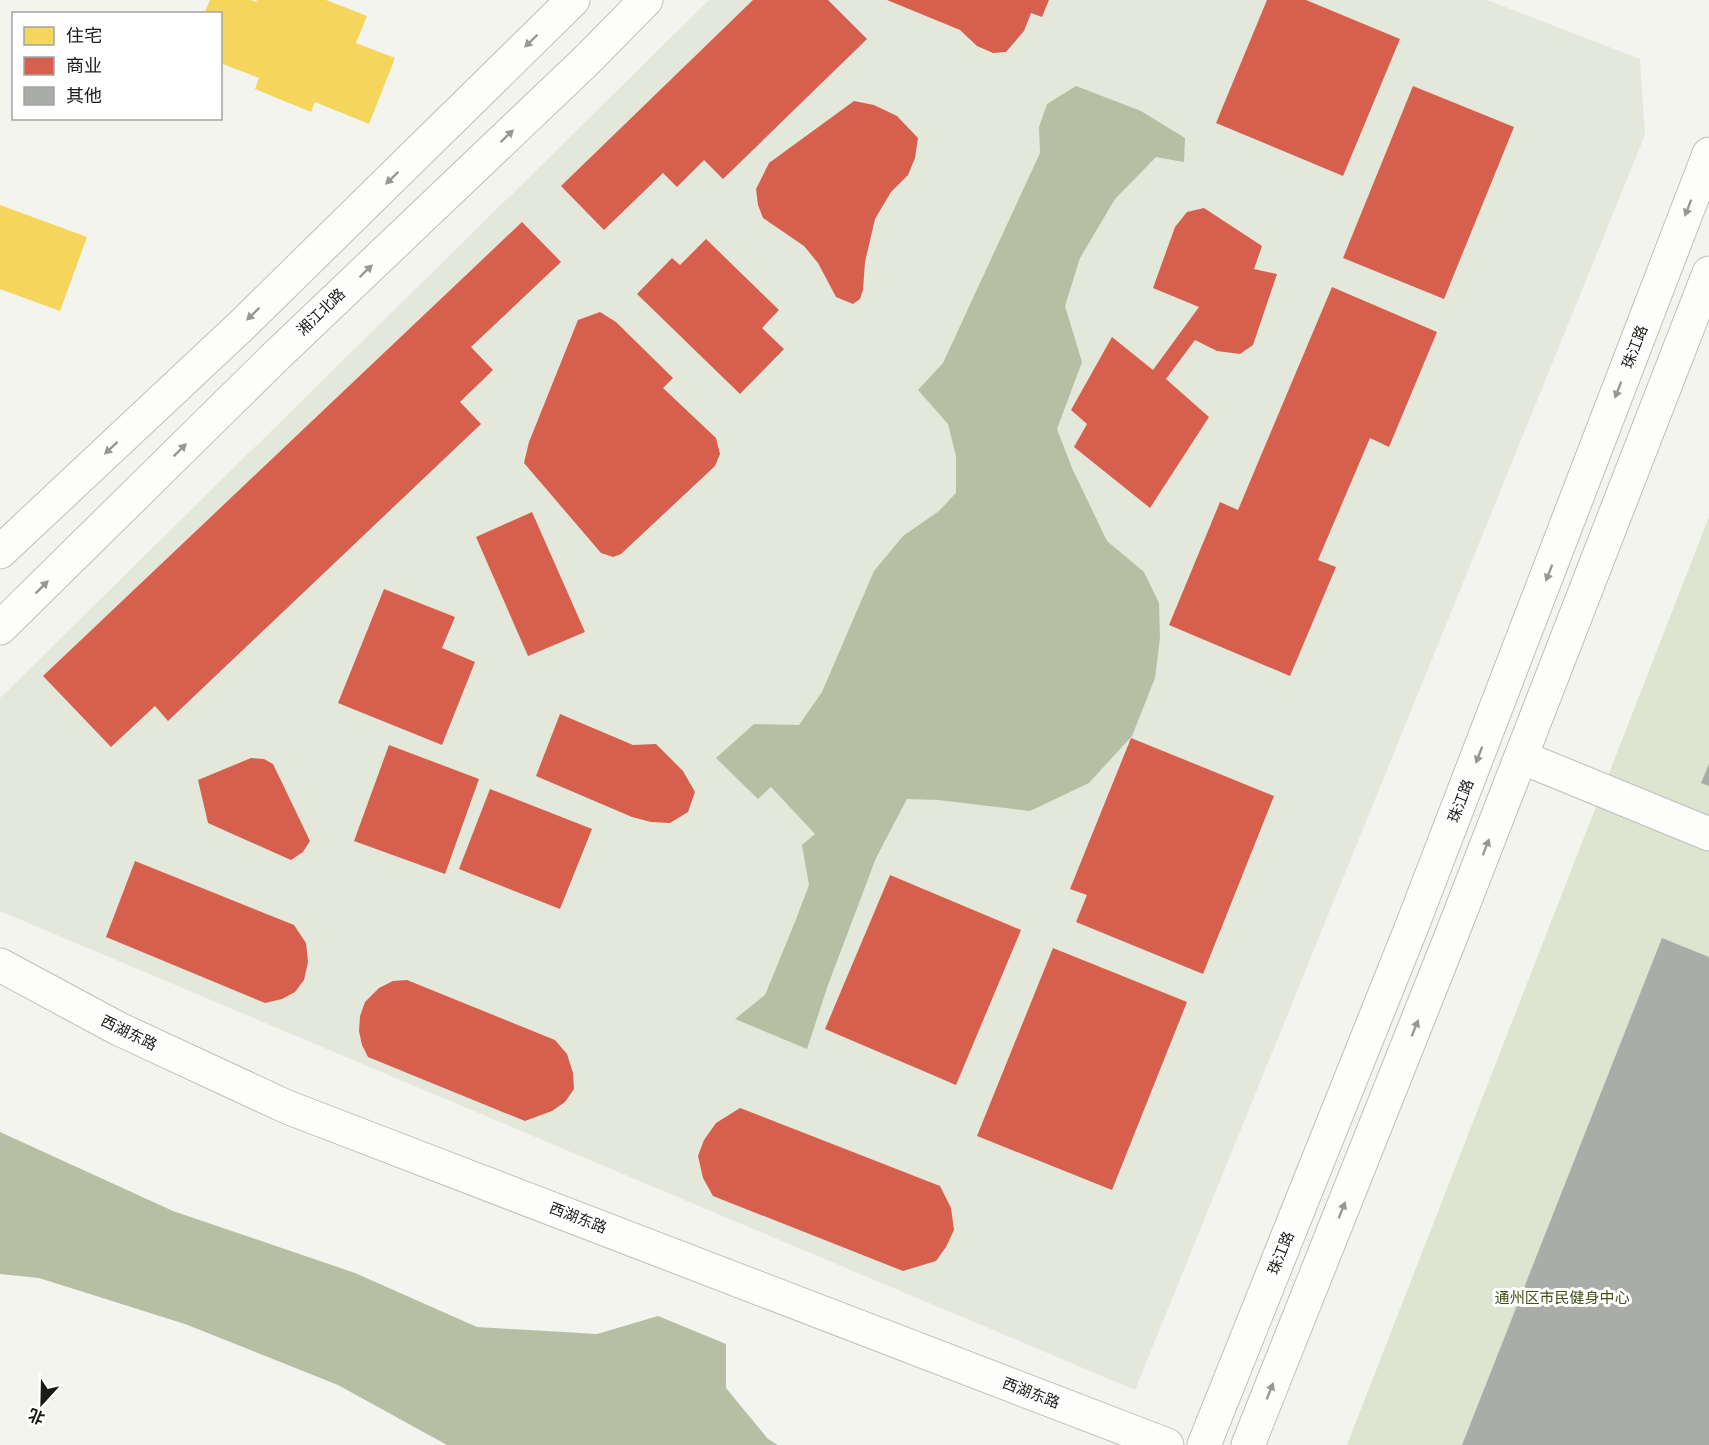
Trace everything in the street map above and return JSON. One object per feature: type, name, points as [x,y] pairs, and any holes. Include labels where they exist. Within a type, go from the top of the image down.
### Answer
[{"type":"street","points":[[0,552],[242,325],[573,0]]},
{"type":"street","name":"湘江北路","points":[[0,628],[275,357],[588,59],[646,0]]},
{"type":"street","name":"珠江路","points":[[1204,1445],[1417,915],[1709,154]]},
{"type":"street","points":[[1248,1445],[1521,757],[1709,273]]},
{"type":"street","points":[[1521,757],[1709,834]]},
{"type":"street","name":"西湖东路","points":[[0,965],[119,1029],[286,1107],[1167,1445]]},
{"type":"shaded area","points":[[709,0],[1487,0],[1640,59],[1645,135],[1135,1390],[0,911],[0,698]]},
{"type":"shaded area","points":[[1076,86],[1141,111],[1185,138],[1184,162],[1156,157],[1115,199],[1080,258],[1065,306],[1082,362],[1057,429],[1072,468],[1107,541],[1144,572],[1159,603],[1160,638],[1155,678],[1132,736],[1089,783],[1030,811],[938,800],[907,799],[876,858],[828,985],[807,1049],[735,1019],[765,995],[809,885],[802,845],[815,834],[771,787],[758,799],[716,758],[754,724],[799,725],[822,692],[874,571],[903,536],[939,511],[956,493],[956,456],[948,424],[918,390],[943,363],[1040,153],[1039,127],[1047,104]]},
{"type":"shaded area","points":[[0,1132],[173,1211],[355,1273],[477,1327],[597,1334],[658,1316],[726,1344],[726,1388],[768,1439],[778,1445],[447,1445],[338,1385],[185,1324],[39,1278],[0,1274]]},
{"type":"green space","name":"通州区市民健身中心","points":[[1709,517],[1709,1445],[1347,1445]]},
{"type":"building: 住宅","points":[[210,0],[256,2],[257,0],[326,0],[367,16],[356,43],[395,58],[369,124],[315,102],[311,112],[255,89],[259,78],[222,64],[222,12],[205,12]]},
{"type":"building: 住宅","points":[[0,205],[87,237],[60,311],[0,289]]},
{"type":"building: 商业","points":[[753,0],[828,0],[867,39],[723,179],[704,160],[677,187],[663,173],[604,230],[561,186]]},
{"type":"building: 商业","points":[[887,0],[1049,0],[1042,17],[1031,13],[1024,31],[1006,52],[993,53],[977,46],[960,30]]},
{"type":"building: 商业","points":[[1267,0],[1306,0],[1400,39],[1343,176],[1216,123]]},
{"type":"building: 商业","points":[[1413,86],[1514,127],[1444,299],[1343,258]]},
{"type":"building: 商业","points":[[854,101],[874,105],[897,116],[918,138],[915,158],[908,175],[891,192],[875,219],[865,262],[863,290],[860,299],[853,304],[836,297],[818,263],[804,246],[763,218],[758,205],[756,189],[769,163]]},
{"type":"building: 商业","points":[[1204,208],[1262,246],[1254,269],[1277,274],[1253,345],[1240,354],[1217,351],[1195,340],[1166,379],[1209,417],[1150,508],[1074,447],[1087,424],[1071,410],[1112,337],[1153,370],[1199,307],[1153,288],[1175,227],[1187,212]]},
{"type":"building: 商业","points":[[522,222],[561,262],[471,347],[493,370],[460,402],[481,424],[168,721],[155,706],[111,747],[43,676]]},
{"type":"building: 商业","points":[[706,239],[779,310],[762,328],[784,349],[740,394],[637,294],[672,258],[680,265]]},
{"type":"building: 商业","points":[[1332,287],[1437,332],[1389,447],[1370,438],[1318,560],[1336,567],[1290,676],[1169,625],[1220,502],[1238,510]]},
{"type":"building: 商业","points":[[600,312],[616,322],[673,378],[663,388],[716,438],[720,454],[715,466],[621,554],[613,557],[601,553],[524,463],[529,442],[578,320]]},
{"type":"building: 商业","points":[[532,512],[585,632],[528,656],[476,537]]},
{"type":"building: 商业","points":[[384,589],[455,617],[442,648],[475,662],[442,745],[338,703]]},
{"type":"building: 商业","points":[[560,714],[633,745],[656,744],[683,771],[695,792],[688,812],[670,823],[651,822],[632,817],[536,776]]},
{"type":"building: 商业","points":[[1131,738],[1274,796],[1203,974],[1076,922],[1087,895],[1070,889]]},
{"type":"building: 商业","points":[[389,745],[479,779],[445,874],[354,841]]},
{"type":"building: 商业","points":[[251,758],[264,759],[273,764],[310,841],[303,852],[291,860],[208,823],[198,780]]},
{"type":"building: 商业","points":[[490,789],[592,829],[560,909],[459,869]]},
{"type":"building: 商业","points":[[135,861],[294,925],[306,943],[308,962],[304,980],[295,992],[282,999],[265,1003],[106,937]]},
{"type":"building: 商业","points":[[890,875],[1021,930],[956,1085],[825,1029]]},
{"type":"building: 商业","points":[[1053,948],[1187,1002],[1112,1190],[977,1136]]},
{"type":"building: 商业","points":[[407,980],[555,1040],[567,1054],[573,1073],[574,1089],[565,1102],[552,1111],[525,1121],[368,1057],[359,1031],[360,1016],[365,1002],[379,988],[393,981]]},
{"type":"building: 商业","points":[[740,1108],[940,1186],[951,1208],[954,1230],[936,1261],[903,1271],[713,1196],[703,1178],[698,1156],[704,1140],[716,1123]]},
{"type":"building: 其他","points":[[1709,764],[1709,786],[1701,783]]},
{"type":"building: 其他","points":[[1662,938],[1709,957],[1709,1445],[1462,1445]]}]
